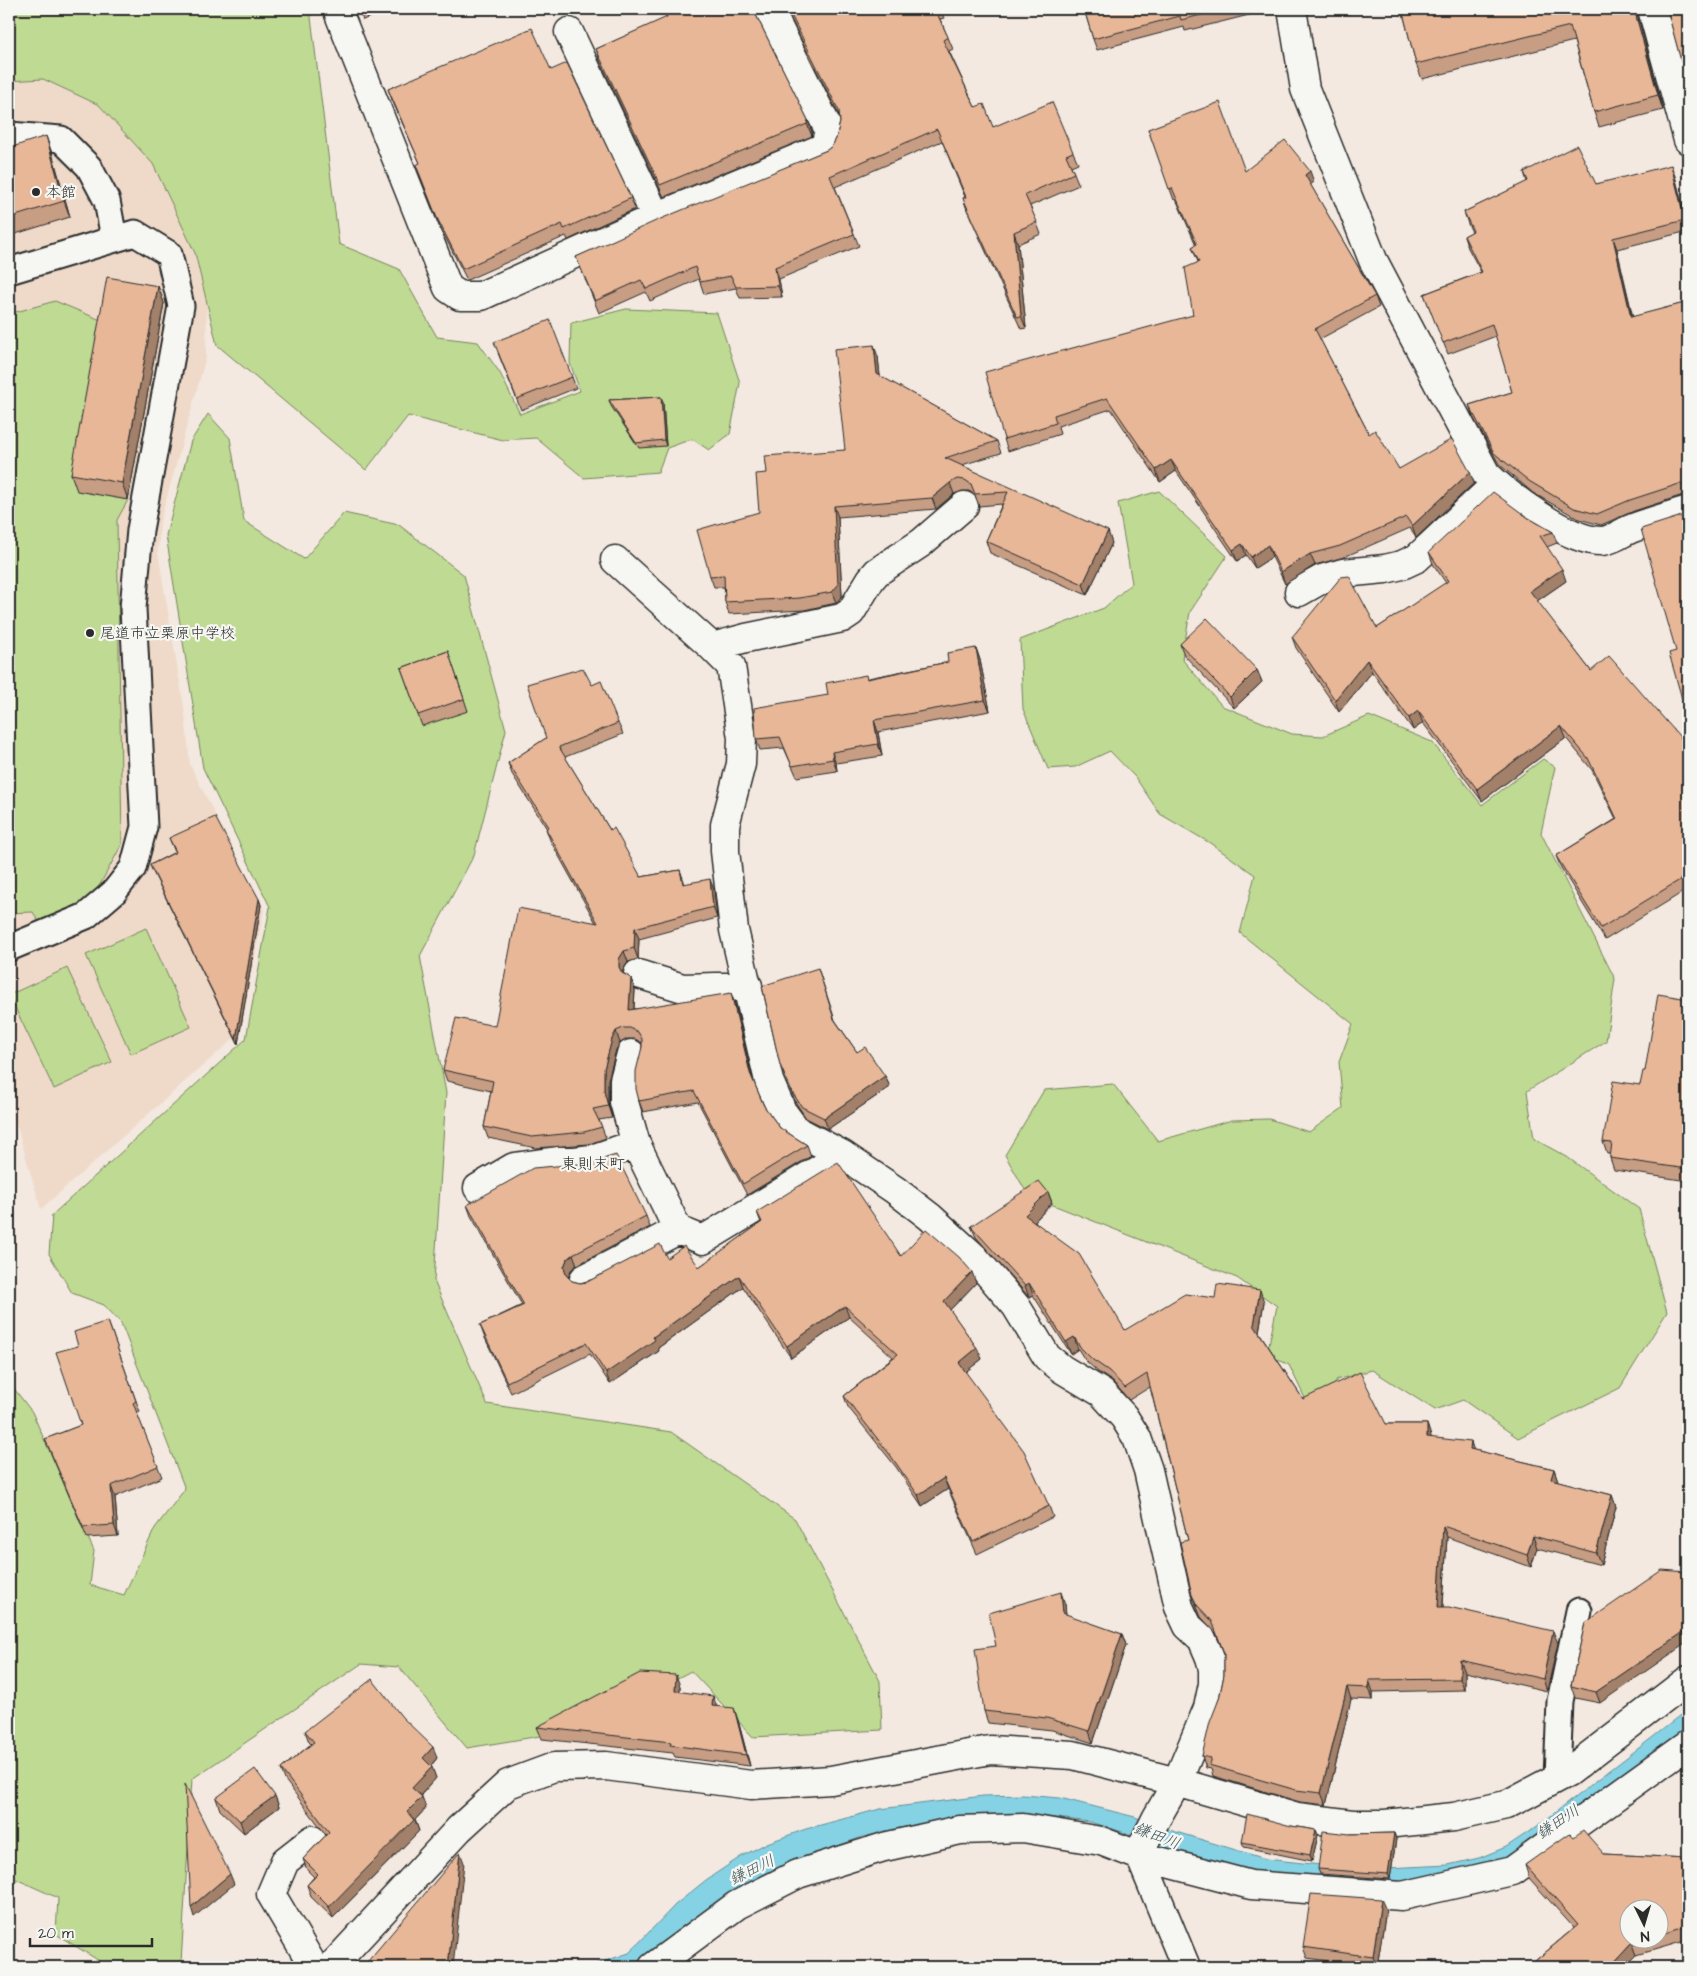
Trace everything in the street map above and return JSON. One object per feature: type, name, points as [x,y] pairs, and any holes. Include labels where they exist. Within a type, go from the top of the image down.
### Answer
[{"type":"street","points":[[339,14],[448,288],[460,296],[482,296],[656,217],[825,147],[829,130],[769,9]]},
{"type":"street","points":[[1292,9],[1305,89],[1373,260],[1486,474],[1496,484],[1544,518],[1574,534],[1602,542],[1634,528],[1688,510]]},
{"type":"street","points":[[1652,9],[1688,140]]},
{"type":"street","points":[[569,32],[656,217]]},
{"type":"street","points":[[1299,592],[1322,579],[1344,573],[1385,569],[1402,565],[1417,558],[1496,484]]},
{"type":"street","points":[[712,647],[842,618],[851,612],[877,572],[921,543],[964,506]]},
{"type":"street","points":[[615,560],[731,666],[742,738],[741,764],[725,825],[725,851],[734,930],[769,1081],[782,1110],[796,1130],[843,1155],[902,1195],[930,1217],[974,1257],[1016,1306],[1047,1357],[1062,1370],[1102,1393],[1124,1417],[1137,1438],[1148,1470],[1179,1607],[1188,1626],[1202,1640],[1213,1669],[1213,1684],[1208,1708],[1177,1782],[1156,1819],[1141,1851],[1186,1967]]},
{"type":"street","points":[[638,974],[683,988],[748,986]]},
{"type":"street","points":[[631,1054],[624,1080],[624,1102],[636,1144],[678,1230],[703,1240],[843,1155]]},
{"type":"street","points":[[478,1188],[514,1168],[557,1161],[575,1162],[592,1159],[636,1144]]},
{"type":"street","points":[[584,1279],[678,1230]]},
{"type":"street","points":[[331,1967],[459,1829],[508,1784],[554,1767],[606,1766],[751,1785],[831,1780],[990,1750],[1074,1756],[1177,1782],[1297,1818],[1352,1824],[1385,1824],[1454,1818],[1506,1805],[1568,1772],[1688,1680]]},
{"type":"street","points":[[653,1967],[738,1905],[798,1874],[884,1847],[960,1830],[1023,1828],[1101,1841],[1141,1851],[1251,1885],[1402,1896],[1512,1870],[1688,1744]]},
{"type":"street","points":[[312,1840],[285,1861],[271,1894],[314,1967]]},
{"type":"lane","points":[[9,135],[61,139],[89,167],[107,201],[114,238]]},
{"type":"lane","points":[[9,271],[135,233],[169,254],[181,306],[140,530],[132,608],[144,827],[132,868],[114,892],[86,916],[9,948]]},
{"type":"lane","points":[[1557,1778],[1560,1701],[1579,1611]]},
{"type":"shaded area","name":"尾道市立栗原中学校","points":[[43,79],[99,105],[153,163],[195,253],[207,304],[206,357],[160,522],[158,552],[185,713],[190,765],[264,910],[240,1033],[41,1209],[9,1100],[9,81]]},
{"type":"green space","points":[[9,9],[310,9],[339,244],[399,269],[437,337],[478,342],[500,373],[520,414],[580,391],[570,363],[571,323],[626,309],[717,313],[740,383],[730,434],[709,450],[692,439],[667,448],[658,472],[584,478],[536,438],[503,440],[408,416],[366,470],[217,345],[195,253],[153,164],[99,105],[43,79],[9,81]]},
{"type":"green space","points":[[55,301],[108,323],[77,490],[128,500],[117,520],[122,844],[96,892],[66,912],[40,924],[33,912],[9,913],[9,314]]},
{"type":"green space","points":[[208,414],[230,438],[244,521],[304,559],[344,513],[399,525],[464,575],[506,730],[474,855],[420,956],[446,1093],[434,1281],[487,1404],[671,1432],[795,1519],[880,1681],[882,1730],[753,1737],[691,1671],[577,1730],[467,1748],[399,1667],[361,1664],[192,1779],[181,1963],[109,1967],[56,1934],[58,1898],[9,1876],[9,1382],[32,1412],[94,1551],[90,1585],[124,1595],[155,1528],[185,1489],[121,1323],[104,1305],[72,1293],[49,1254],[52,1215],[246,1039],[270,907],[203,768],[166,535],[191,441]]},
{"type":"green space","points":[[1159,491],[1227,556],[1190,612],[1182,659],[1222,706],[1292,734],[1323,736],[1369,716],[1432,742],[1482,805],[1543,759],[1555,767],[1541,833],[1615,979],[1606,1041],[1527,1091],[1534,1139],[1567,1157],[1639,1209],[1667,1312],[1620,1388],[1518,1438],[1463,1400],[1435,1410],[1372,1370],[1336,1380],[1335,1416],[1315,1419],[1289,1365],[1267,1354],[1277,1306],[1237,1278],[1028,1195],[1005,1155],[1044,1090],[1113,1084],[1158,1141],[1232,1120],[1269,1119],[1309,1132],[1343,1108],[1339,1062],[1353,1024],[1240,933],[1255,875],[1210,843],[1160,814],[1135,777],[1110,751],[1075,767],[1048,769],[1023,709],[1020,640],[1104,608],[1132,583],[1118,503]]},
{"type":"green space","points":[[146,928],[191,1027],[131,1054],[86,955]]},
{"type":"green space","points":[[67,968],[112,1062],[54,1089],[9,995]]},
{"type":"water","name":"鎌田川","points":[[1688,1710],[1688,1739],[1532,1856],[1402,1885],[1272,1884],[1153,1849],[1132,1835],[1090,1822],[1024,1814],[974,1816],[862,1837],[797,1861],[646,1967],[587,1967],[629,1953],[675,1905],[706,1880],[742,1856],[767,1843],[806,1829],[880,1809],[983,1796],[1023,1795],[1060,1798],[1135,1817],[1166,1829],[1266,1859],[1321,1865],[1387,1868],[1448,1865],[1479,1858],[1506,1847],[1539,1825]]},
{"type":"building","points":[[663,9],[753,9],[808,120],[807,124],[660,185],[596,49],[667,17]]},
{"type":"building","points":[[788,9],[935,9],[948,37],[943,40],[975,107],[984,104],[993,127],[1052,102],[1073,152],[1066,155],[1074,173],[1025,195],[1037,222],[1014,232],[1021,316],[1017,317],[963,198],[966,197],[937,129],[830,176],[854,234],[775,267],[778,286],[736,287],[731,276],[700,282],[695,267],[646,289],[641,280],[595,301],[576,257],[658,220],[827,150],[832,146],[836,139],[840,122],[839,111]]},
{"type":"building","points":[[1084,9],[1225,9],[1181,20],[1180,16],[1093,39]]},
{"type":"building","points":[[1402,9],[1634,9],[1658,95],[1594,112],[1570,26],[1416,64]]},
{"type":"building","points":[[1667,9],[1688,9],[1688,87]]},
{"type":"building","points":[[532,28],[551,70],[567,63],[631,198],[564,229],[562,224],[463,269],[437,218],[416,165],[420,163],[388,89]]},
{"type":"building","points":[[1220,102],[1245,171],[1285,140],[1310,171],[1305,175],[1375,296],[1315,329],[1369,434],[1375,430],[1399,469],[1452,439],[1470,472],[1412,526],[1406,517],[1340,546],[1310,554],[1281,572],[1268,545],[1251,557],[1242,544],[1233,550],[1171,460],[1156,470],[1107,398],[1054,415],[1056,423],[1004,439],[985,372],[1193,315],[1185,268],[1199,262],[1192,247],[1197,244],[1172,188],[1169,189],[1148,129]]},
{"type":"building","name":"本館","points":[[46,136],[64,201],[9,218],[9,148]]},
{"type":"building","points":[[1577,145],[1596,184],[1671,165],[1685,220],[1613,238],[1631,317],[1688,302],[1688,484],[1679,484],[1630,500],[1597,514],[1574,508],[1529,481],[1494,453],[1469,405],[1512,392],[1492,324],[1443,343],[1424,294],[1482,272],[1464,236],[1473,231],[1464,212],[1528,181],[1524,172]]},
{"type":"building","points":[[107,277],[158,286],[122,483],[71,474]]},
{"type":"building","points":[[550,320],[572,377],[517,399],[494,342]]},
{"type":"building","points":[[874,345],[877,374],[997,441],[945,458],[1108,531],[1083,584],[986,541],[1008,492],[975,494],[971,484],[965,480],[957,479],[932,498],[834,506],[838,585],[832,592],[800,598],[725,602],[724,575],[710,576],[697,530],[759,512],[756,474],[767,473],[765,456],[845,450],[834,349]]},
{"type":"building","points":[[661,397],[664,440],[636,443],[609,400]]},
{"type":"building","points":[[1493,492],[1527,517],[1553,532],[1540,536],[1562,569],[1530,591],[1591,671],[1609,656],[1688,746],[1688,875],[1601,928],[1556,856],[1617,819],[1588,758],[1561,726],[1477,789],[1418,711],[1409,718],[1367,660],[1335,700],[1292,637],[1341,577],[1349,576],[1377,628],[1448,581],[1429,552]]},
{"type":"building","points":[[1688,514],[1688,720],[1669,653],[1676,651],[1641,529]]},
{"type":"building","points":[[1207,618],[1257,670],[1230,697],[1180,644]]},
{"type":"building","points":[[976,648],[985,700],[874,720],[878,744],[832,752],[833,759],[792,766],[780,737],[756,739],[754,708],[828,695],[826,683],[866,675],[867,679],[948,662],[947,653]]},
{"type":"building","points":[[448,651],[464,699],[418,715],[401,668]]},
{"type":"building","points":[[583,668],[592,685],[601,681],[618,723],[559,747],[610,830],[614,828],[641,877],[680,870],[683,884],[710,879],[713,907],[635,928],[634,948],[624,951],[619,959],[619,967],[622,973],[631,978],[629,1010],[731,993],[750,1073],[764,1106],[780,1128],[807,1145],[743,1184],[694,1091],[639,1101],[636,1089],[636,1071],[642,1039],[638,1032],[630,1028],[616,1031],[612,1039],[604,1069],[604,1091],[608,1106],[593,1109],[602,1127],[584,1132],[532,1137],[484,1127],[493,1081],[443,1070],[456,1018],[495,1026],[518,908],[598,923],[546,829],[549,827],[508,763],[546,738],[527,684]]},
{"type":"building","points":[[215,817],[259,899],[236,1039],[150,865],[176,852],[169,838]]},
{"type":"building","points":[[818,968],[834,1019],[857,1052],[865,1047],[885,1076],[824,1118],[802,1107],[792,1092],[780,1065],[762,986]]},
{"type":"building","points":[[1658,994],[1688,999],[1688,1169],[1610,1158],[1612,1143],[1603,1142],[1613,1081],[1640,1085],[1643,1071],[1645,1071]]},
{"type":"building","points":[[616,1155],[646,1216],[573,1254],[567,1259],[564,1267],[566,1275],[572,1281],[587,1282],[660,1244],[667,1258],[684,1246],[699,1267],[762,1222],[757,1212],[838,1162],[901,1256],[926,1229],[959,1257],[972,1272],[944,1301],[977,1348],[959,1363],[1024,1451],[1049,1506],[973,1542],[944,1478],[918,1495],[891,1456],[844,1396],[898,1354],[845,1306],[787,1346],[739,1276],[653,1337],[655,1340],[606,1373],[586,1343],[507,1382],[480,1325],[524,1305],[467,1205],[533,1168],[590,1163]]},
{"type":"building","points":[[1039,1181],[1048,1192],[1025,1215],[1079,1254],[1125,1330],[1185,1294],[1215,1298],[1217,1284],[1260,1290],[1254,1325],[1303,1399],[1360,1372],[1386,1424],[1427,1424],[1427,1437],[1471,1442],[1470,1449],[1554,1469],[1551,1479],[1612,1495],[1596,1553],[1533,1536],[1527,1555],[1443,1526],[1438,1607],[1449,1607],[1553,1631],[1543,1679],[1460,1660],[1460,1679],[1369,1680],[1369,1688],[1347,1687],[1321,1793],[1296,1790],[1209,1765],[1211,1758],[1202,1756],[1210,1722],[1219,1699],[1224,1675],[1224,1653],[1212,1621],[1197,1605],[1192,1595],[1180,1542],[1188,1540],[1147,1374],[1125,1388],[1109,1371],[1093,1360],[1081,1348],[1074,1337],[1066,1342],[1029,1283],[1025,1286],[971,1226]]},
{"type":"building","points":[[108,1321],[136,1401],[133,1403],[158,1466],[111,1486],[114,1525],[83,1527],[45,1439],[81,1425],[56,1352],[78,1346],[74,1332]]},
{"type":"building","points":[[1662,1570],[1688,1572],[1688,1629],[1596,1692],[1571,1686],[1585,1623]]},
{"type":"building","points":[[1061,1592],[1063,1613],[1122,1634],[1089,1731],[1047,1718],[984,1711],[975,1649],[996,1646],[989,1613]]},
{"type":"building","points":[[640,1673],[676,1675],[675,1691],[713,1696],[712,1706],[734,1708],[746,1755],[670,1745],[671,1742],[537,1727]]},
{"type":"building","points":[[372,1679],[402,1717],[433,1747],[423,1758],[432,1767],[412,1788],[422,1797],[407,1812],[414,1820],[329,1907],[307,1885],[318,1874],[303,1859],[329,1832],[281,1769],[314,1742],[305,1731]]},
{"type":"building","points":[[255,1769],[275,1796],[240,1821],[216,1798]]},
{"type":"building","points":[[185,1784],[230,1874],[191,1907]]},
{"type":"building","points":[[1247,1814],[1291,1826],[1316,1830],[1310,1855],[1242,1842]]},
{"type":"building","points":[[1583,1830],[1604,1854],[1688,1858],[1688,1926],[1670,1932],[1670,1898],[1620,1898],[1620,1948],[1626,1948],[1609,1967],[1528,1967],[1578,1925],[1525,1865],[1570,1833],[1574,1837]]},
{"type":"building","points":[[1323,1831],[1350,1834],[1394,1833],[1388,1874],[1318,1869]]},
{"type":"building","points":[[460,1852],[448,1967],[363,1967]]},
{"type":"building","points":[[1311,1894],[1381,1899],[1373,1957],[1303,1947]]},
{"type":"building","points":[[688,1960],[695,1967],[681,1967]]},
{"type":"place","name":"本館","points":[[36,192]]},
{"type":"place","name":"尾道市立栗原中学校","points":[[90,633]]},
{"type":"district","name":"東則末町","points":[[593,1164]]}]
